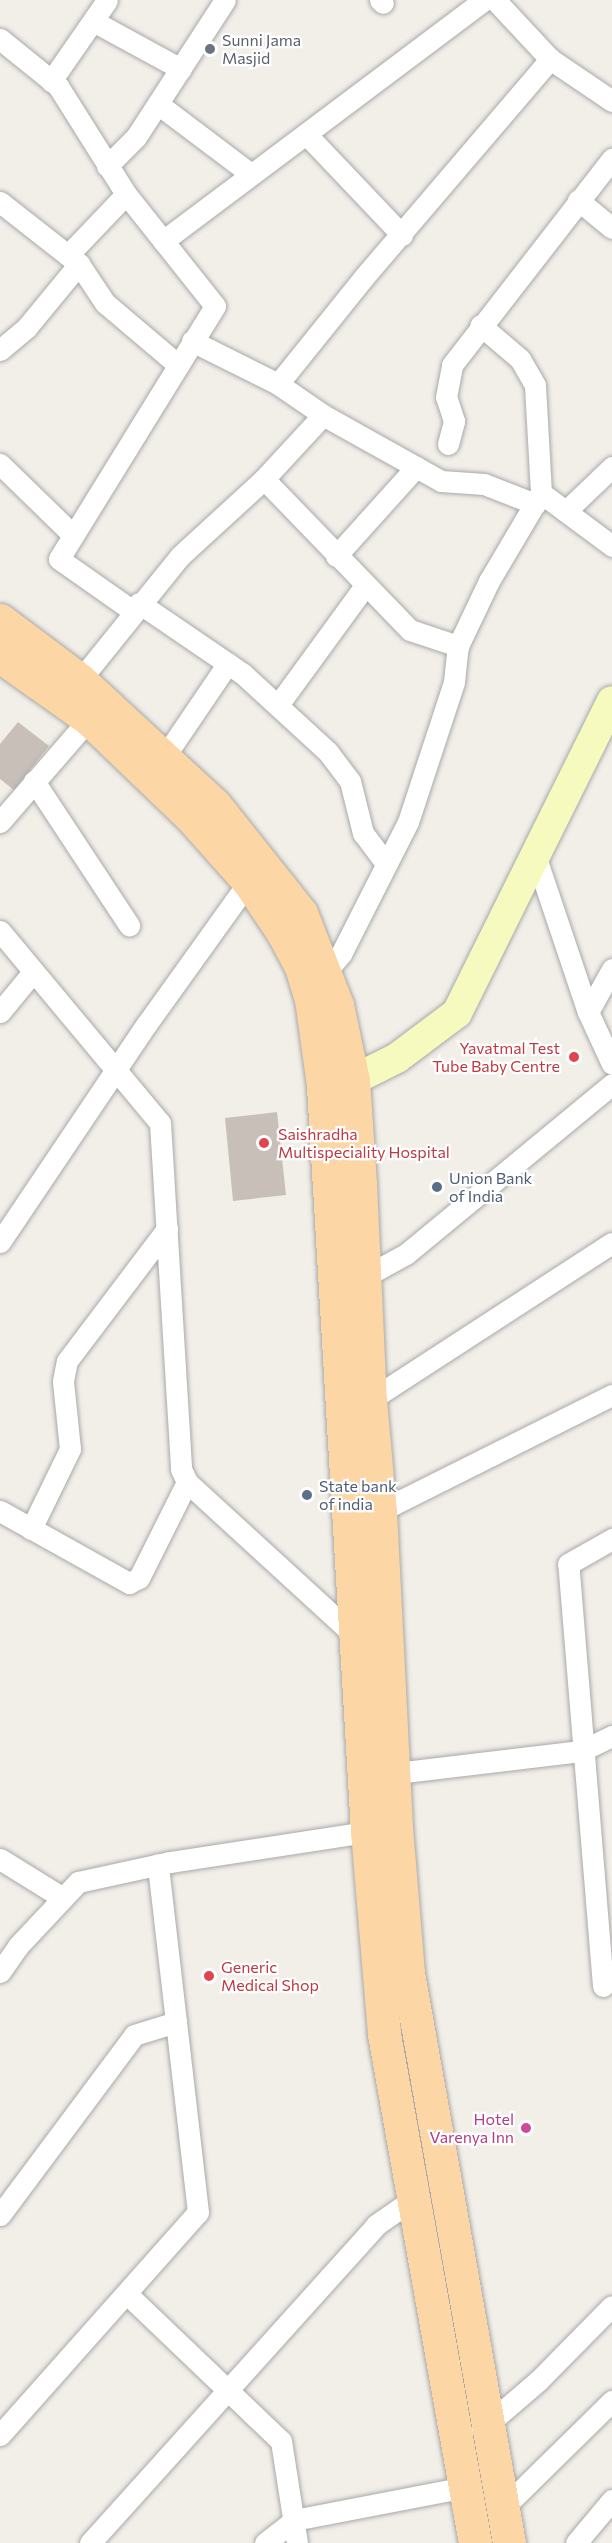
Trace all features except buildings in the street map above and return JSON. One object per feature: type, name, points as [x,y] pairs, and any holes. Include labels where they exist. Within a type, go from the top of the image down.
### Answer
[{"type":"main road","points":[[0,620],[80,680],[165,756],[256,872],[302,967],[318,1033],[338,1083],[364,1276],[370,1400],[360,1453],[380,1511],[396,1773],[382,1829],[384,2034],[475,2543]]},
{"type":"main road","points":[[0,656],[89,719],[191,817],[301,913],[337,1005],[338,1083],[360,1453],[356,1637],[382,1829],[485,2427],[509,2543]]},
{"type":"street","points":[[51,81],[107,0]]},
{"type":"street","points":[[107,166],[136,137],[225,0]]},
{"type":"street","points":[[163,241],[484,0]]},
{"type":"street","points":[[495,0],[550,59],[612,101]]},
{"type":"street","points":[[93,21],[180,69]]},
{"type":"street","points":[[0,39],[51,81],[79,118],[126,194],[215,306],[59,559],[228,663],[278,705],[328,752],[350,781],[363,832],[386,863]]},
{"type":"street","points":[[278,384],[550,59]]},
{"type":"street","points":[[158,104],[251,174]]},
{"type":"street","points":[[307,135],[402,235]]},
{"type":"street","points":[[448,444],[454,421],[446,397],[447,381],[452,365],[480,325],[612,159]]},
{"type":"street","points":[[0,350],[27,327],[74,259],[126,194]]},
{"type":"street","points":[[578,200],[612,228]]},
{"type":"street","points":[[0,202],[74,259],[105,303],[178,365]]},
{"type":"street","points":[[325,973],[357,924],[408,822],[426,777],[454,682],[458,646],[489,581],[538,499],[535,385],[520,359],[480,325]]},
{"type":"street","points":[[192,341],[278,384],[323,415],[441,481],[484,484],[538,499],[566,511],[612,546]]},
{"type":"street","points":[[80,680],[136,607],[180,556],[264,479],[323,415]]},
{"type":"street","points":[[0,464],[73,535]]},
{"type":"street","points":[[566,511],[612,466]]},
{"type":"street","points":[[336,556],[416,467]]},
{"type":"street","points":[[264,479],[364,587],[410,630],[458,646]]},
{"type":"street","points":[[278,705],[364,587]]},
{"type":"street","points":[[165,756],[228,663]]},
{"type":"street","points":[[338,1083],[397,1058],[457,1013],[534,852],[612,701]]},
{"type":"street","points":[[0,822],[89,719]]},
{"type":"street","points":[[34,781],[129,925]]},
{"type":"street","points":[[534,852],[588,1012],[612,1064]]},
{"type":"street","points":[[3,1229],[256,872]]},
{"type":"street","points":[[0,932],[117,1068],[160,1123],[181,1469],[187,1482],[356,1637]]},
{"type":"street","points":[[588,1012],[612,969]]},
{"type":"street","points":[[0,1012],[33,972]]},
{"type":"street","points":[[364,1276],[406,1254],[612,1084]]},
{"type":"street","points":[[30,1529],[70,1449],[63,1382],[67,1361],[167,1229]]},
{"type":"street","points":[[370,1400],[612,1243]]},
{"type":"street","points":[[380,1511],[612,1395]]},
{"type":"street","points":[[0,1511],[123,1581],[135,1582],[187,1482]]},
{"type":"street","points":[[603,1986],[605,1899],[581,1751],[568,1564],[612,1539]]},
{"type":"street","points":[[396,1773],[581,1751],[612,1736]]},
{"type":"street","points":[[0,1972],[18,1946],[78,1882],[158,1864],[382,1829]]},
{"type":"street","points":[[0,1859],[63,1898]]},
{"type":"street","points":[[0,2435],[198,2212],[158,1864]]},
{"type":"street","points":[[0,2215],[134,2035],[176,2022]]},
{"type":"street","points":[[90,2543],[226,2388],[376,2225],[412,2200]]},
{"type":"street","points":[[127,2294],[281,2441],[297,2543]]},
{"type":"street","points":[[457,2447],[485,2427],[538,2381],[612,2306]]},
{"type":"street","points":[[503,2508],[612,2401]]},
{"type":"street","points":[[265,2543],[294,2520],[465,2487]]},
{"type":"street","points":[[576,2543],[609,2508]]},
{"type":"place","name":"Sunni Jama Masjid","points":[[210,49]]},
{"type":"place","name":"Yavatmal Test Tube Baby Centre","points":[[574,1057]]},
{"type":"place","name":"Saishradha Multispeciality Hospital","points":[[264,1143]]},
{"type":"place","name":"Union Bank of India","points":[[437,1187]]},
{"type":"place","name":"State bank of india","points":[[307,1495]]},
{"type":"place","name":"Generic Medical Shop","points":[[209,1976]]},
{"type":"place","name":"Hotel Varenya Inn","points":[[526,2128]]}]
